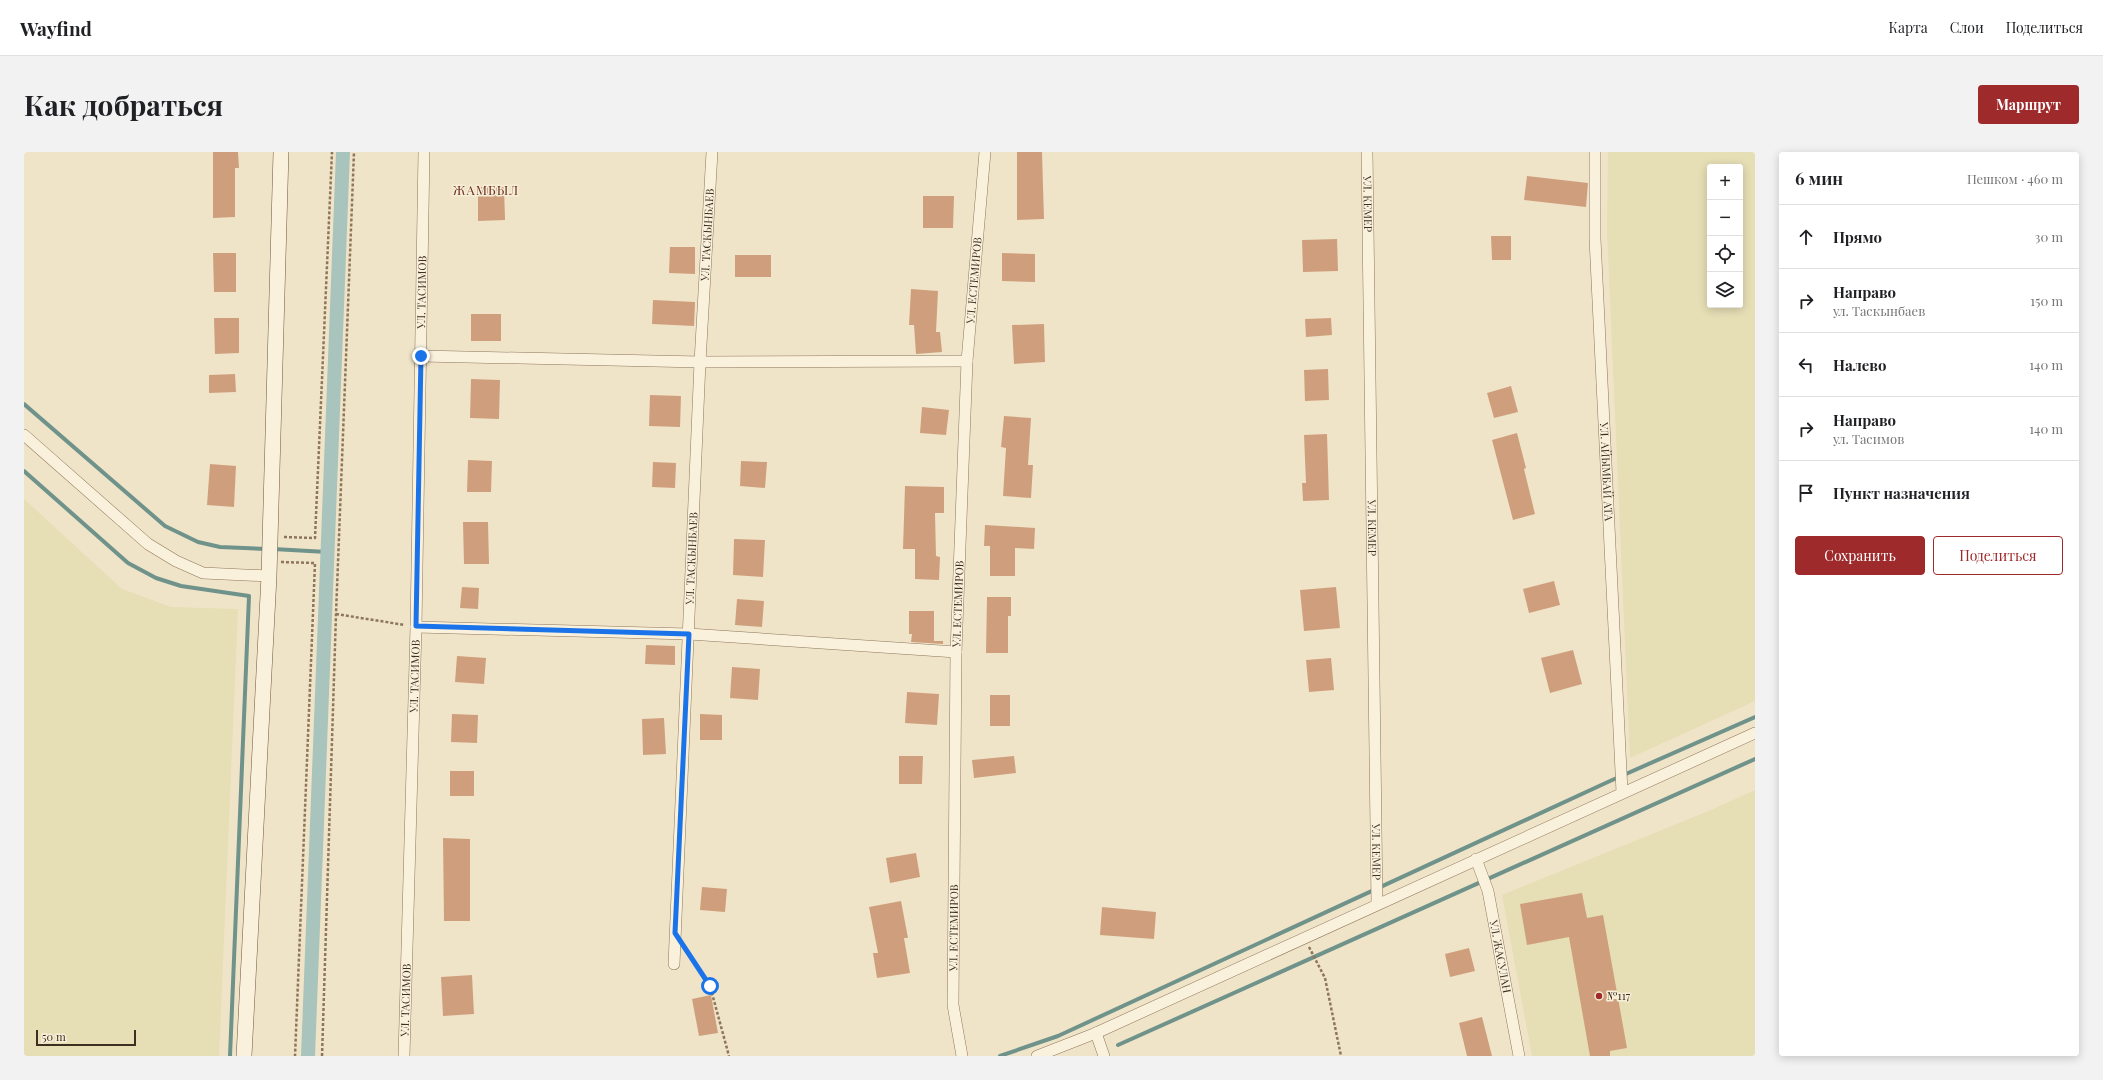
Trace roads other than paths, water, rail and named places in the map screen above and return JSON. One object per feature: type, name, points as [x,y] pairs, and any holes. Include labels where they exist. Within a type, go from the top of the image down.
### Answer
[{"type":"main road","points":[[244,1056],[269,569],[281,152]]},
{"type":"street","name":"УЛ. ТАСИМОВ","points":[[404,1056],[416,626],[424,152]]},
{"type":"street","name":"УЛ. ТАСКЫНБАЕВ","points":[[674,964],[700,362],[712,152]]},
{"type":"street","name":"УЛ. ЕСТЕМИРОВ","points":[[962,1056],[953,1005],[956,652],[967,361],[985,152]]},
{"type":"street","name":"УЛ. КЕМЕР","points":[[1367,152],[1377,904]]},
{"type":"street","name":"УЛ. АЙЫМБАЙ АТА","points":[[1595,152],[1595,239],[1622,792]]},
{"type":"street","points":[[421,356],[700,362],[967,361]]},
{"type":"street","points":[[24,435],[148,544],[176,561],[203,572],[269,569]]},
{"type":"street","points":[[416,626],[689,634],[956,652]]},
{"type":"street","points":[[1037,1056],[1096,1033],[1622,792],[1755,733]]},
{"type":"street","name":"УЛ. ЖАСУЛАН","points":[[1476,859],[1488,891],[1519,1056]]},
{"type":"street","points":[[1096,1033],[1104,1056]]},
{"type":"waterway","points":[[308,1056],[343,152]]},
{"type":"waterway","points":[[24,404],[165,526],[198,542],[220,547],[266,549]]},
{"type":"waterway","points":[[24,471],[128,563],[156,578],[181,586],[249,596],[230,1056]]},
{"type":"waterway","points":[[273,549],[327,552]]},
{"type":"waterway","points":[[1000,1056],[1058,1036],[1610,781],[1755,717]]},
{"type":"waterway","points":[[1118,1045],[1755,759]]},
{"type":"place","name":"№117","points":[[1599,996]]},
{"type":"district","name":"ЖАМБЫЛ","points":[[486,190]]}]
